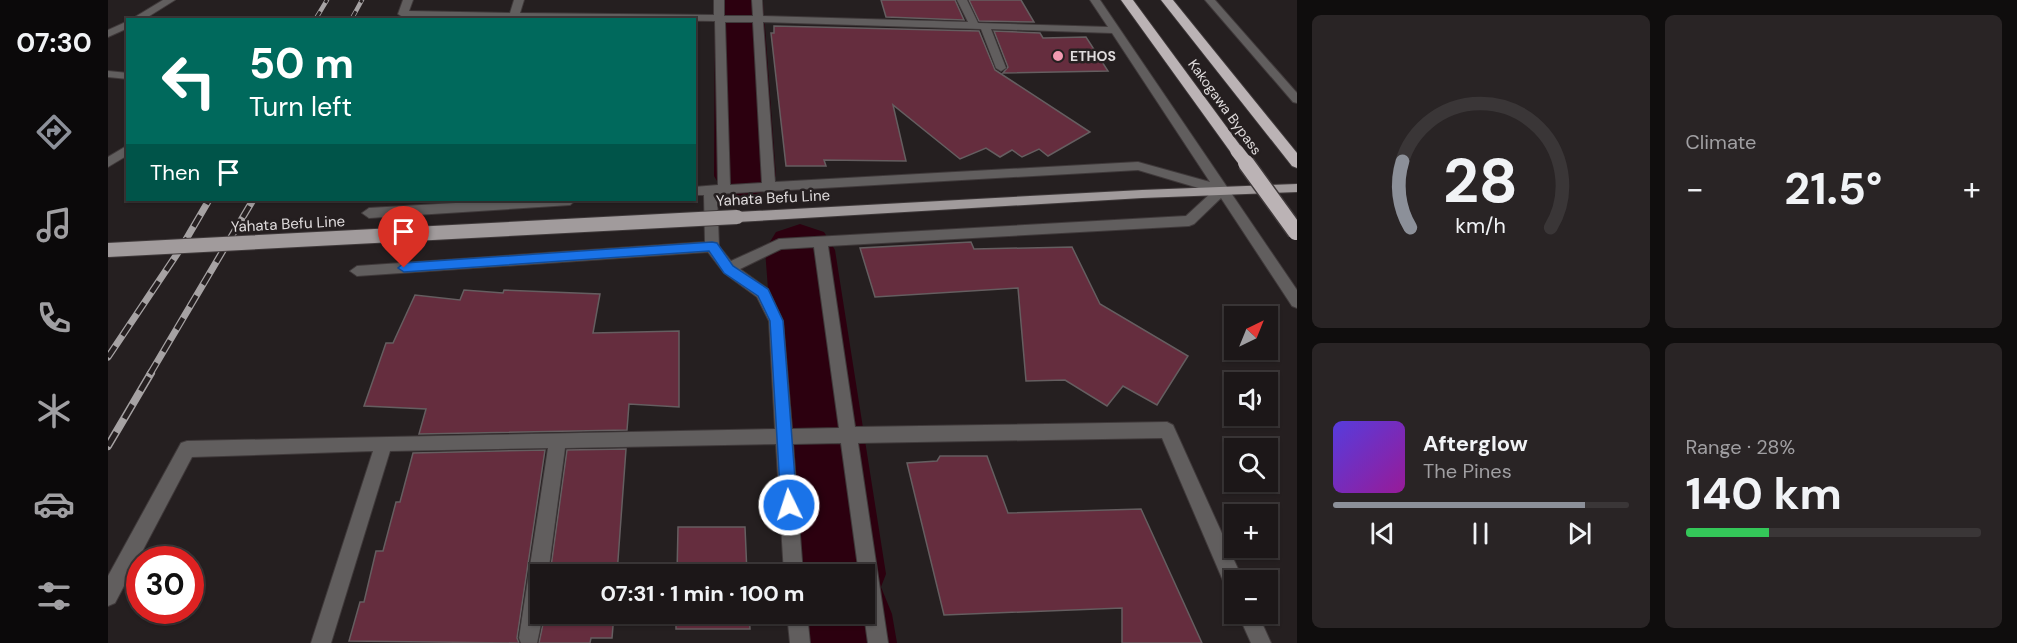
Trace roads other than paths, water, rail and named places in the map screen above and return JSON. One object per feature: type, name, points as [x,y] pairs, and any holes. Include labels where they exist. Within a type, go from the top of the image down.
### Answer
[{"type":"highway","name":"Kakogawa Bypass","points":[[1127,0],[1297,233]]},
{"type":"highway","name":"Kakogawa Bypass","points":[[1167,0],[1297,163]]},
{"type":"main road","name":"Yahata Befu Line","points":[[108,250],[1222,190],[1297,188]]},
{"type":"street","points":[[138,18],[170,0]]},
{"type":"street","points":[[408,0],[403,14],[435,17],[655,18]]},
{"type":"street","points":[[514,16],[519,0]]},
{"type":"street","points":[[719,0],[725,19],[710,190],[712,247],[729,269],[763,292],[776,321],[793,564]]},
{"type":"street","points":[[757,0],[754,19],[769,186]]},
{"type":"street","points":[[962,0],[974,25]]},
{"type":"street","points":[[1095,0],[1297,302]]},
{"type":"street","points":[[1210,0],[1297,100]]},
{"type":"street","points":[[696,19],[1115,30]]},
{"type":"street","points":[[108,34],[126,25]]},
{"type":"street","points":[[985,26],[1001,68]]},
{"type":"street","points":[[108,74],[126,76]]},
{"type":"street","points":[[108,163],[126,150]]},
{"type":"street","points":[[710,190],[1138,166],[1222,190]]},
{"type":"street","points":[[729,269],[779,244],[1189,221],[1222,190]]},
{"type":"street","points":[[369,213],[555,201]]},
{"type":"street","points":[[820,240],[843,435],[878,643]]},
{"type":"street","points":[[357,271],[712,247]]},
{"type":"street","points":[[108,596],[187,449],[384,443],[1167,430],[1228,570]]},
{"type":"street","points":[[529,638],[558,440]]},
{"type":"street","points":[[321,643],[384,443]]},
{"type":"street","points":[[798,624],[800,643]]},
{"type":"street","points":[[1252,624],[1261,643]]},
{"type":"waterway","points":[[739,0],[745,176]]},
{"type":"waterway","points":[[800,250],[837,564]]},
{"type":"waterway","points":[[843,624],[846,643]]},
{"type":"railway","points":[[316,18],[327,0]]},
{"type":"railway","points":[[352,18],[362,0]]},
{"type":"railway","points":[[108,357],[181,248],[208,201]]},
{"type":"railway","points":[[150,374],[252,201]]},
{"type":"railway","points":[[108,446],[151,373]]},
{"type":"place","name":"ETHOS","points":[[1058,56]]}]
